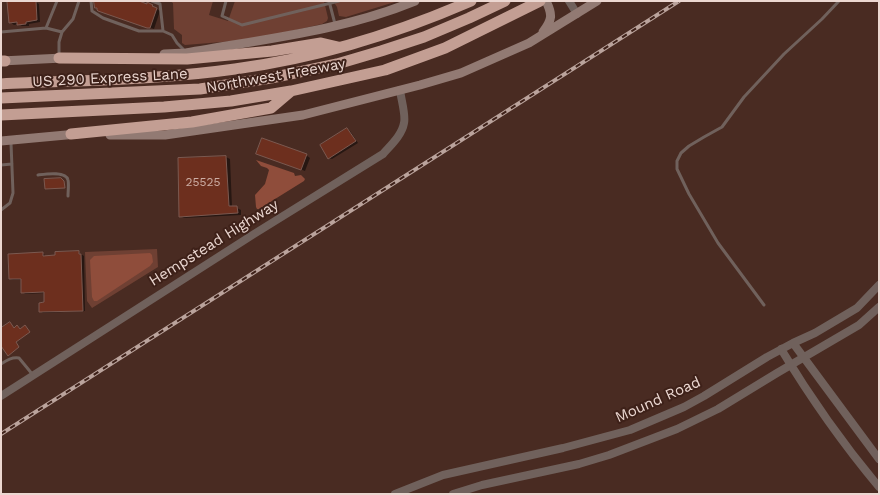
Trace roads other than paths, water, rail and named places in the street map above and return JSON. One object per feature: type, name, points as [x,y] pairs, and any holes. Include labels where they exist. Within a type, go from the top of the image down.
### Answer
[{"type":"highway","name":"Northwest Freeway","points":[[1,84],[156,77],[207,73],[270,64],[340,48],[401,29],[471,1]]},
{"type":"highway","name":"US 290 Express Lane","points":[[1,98],[200,89],[271,78],[337,64],[398,46],[424,37],[506,1]]},
{"type":"highway","name":"Northwest Freeway","points":[[1,115],[164,107],[231,101],[291,91],[385,70],[445,48],[540,1]]},
{"type":"highway","points":[[59,58],[187,59],[272,51],[321,43],[340,48]]},
{"type":"highway","points":[[72,134],[192,122],[271,108],[291,91]]},
{"type":"main road","points":[[2,61],[186,53],[335,27],[415,1]]},
{"type":"main road","points":[[540,37],[549,24],[551,15],[546,1]]},
{"type":"main road","points":[[1,141],[72,134],[164,135],[303,116],[461,73],[529,43],[577,14],[584,5],[597,1]]},
{"type":"street","points":[[569,1],[577,14]]},
{"type":"street","name":"Hempstead Highway","points":[[2,395],[383,154],[394,143],[405,122],[400,90]]},
{"type":"street","name":"Mound Road","points":[[395,494],[443,475],[563,448],[630,430],[684,407],[792,343],[815,333],[858,308],[879,285]]},
{"type":"street","points":[[453,494],[482,485],[579,464],[609,455],[677,429],[718,409],[859,325],[879,307]]},
{"type":"street","points":[[792,343],[879,459]]},
{"type":"street","points":[[781,350],[795,373],[860,464],[879,487]]},
{"type":"lane","points":[[46,28],[56,1]]},
{"type":"lane","points":[[59,58],[59,42],[62,32],[73,18],[79,1]]},
{"type":"lane","points":[[91,1],[92,11],[103,18],[139,31],[163,31],[172,34],[176,43],[186,53]]},
{"type":"lane","points":[[152,1],[160,4],[163,31]]},
{"type":"lane","points":[[226,1],[222,16],[242,25],[339,1]]},
{"type":"lane","points":[[764,305],[708,228],[677,169],[677,161],[681,153],[689,146],[722,128],[744,97],[784,54],[839,1]]},
{"type":"lane","points":[[329,3],[335,27]]},
{"type":"lane","points":[[1,32],[46,28],[62,32]]},
{"type":"lane","points":[[1,210],[10,203],[13,193],[11,140]]},
{"type":"lane","points":[[1,165],[12,164]]},
{"type":"lane","points":[[38,175],[62,174],[66,176],[68,180],[68,196]]},
{"type":"lane","points":[[1,364],[14,357],[19,358],[33,375]]},
{"type":"railway","points":[[1,434],[679,1]]}]
